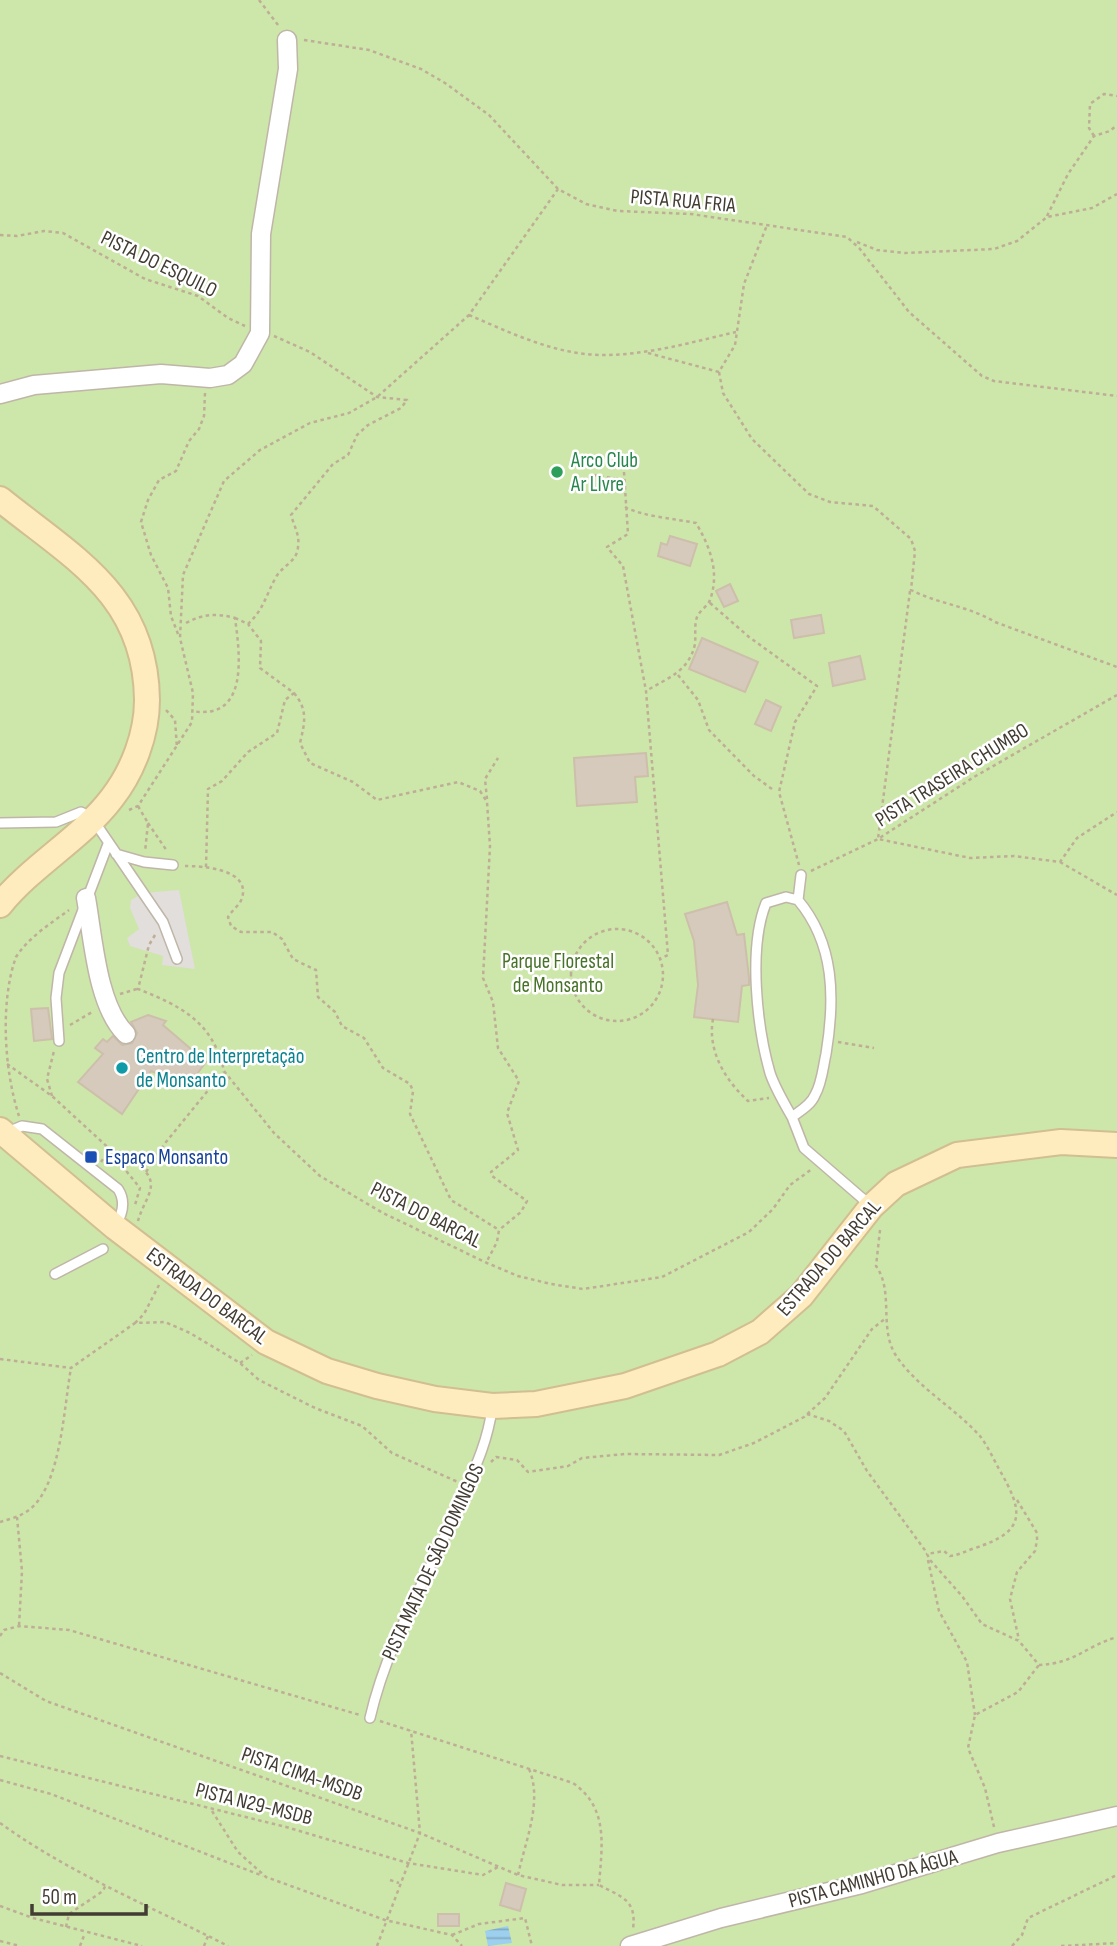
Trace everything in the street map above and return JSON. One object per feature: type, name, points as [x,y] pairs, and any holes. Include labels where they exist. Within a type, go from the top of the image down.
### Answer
[{"type":"street","points":[[0,394],[34,385],[161,374],[210,378],[228,375],[243,364],[260,333],[261,234],[288,69],[287,40]]},
{"type":"street","points":[[0,499],[107,588],[125,613],[141,648],[147,694],[142,737],[131,766],[111,799],[0,905]]},
{"type":"street","points":[[86,898],[101,982],[119,1027],[127,1034]]},
{"type":"street","name":"ESTRADA DO BARCAL","points":[[9,1130],[115,1227],[265,1342],[327,1371],[377,1386],[436,1399],[492,1406],[536,1404],[625,1386],[718,1354],[760,1332],[801,1296],[871,1207],[896,1184],[957,1155],[1061,1142],[1117,1144]]},
{"type":"street","name":"PISTA CAMINHO DA ÁGUA","points":[[630,1946],[721,1919],[862,1884],[998,1843],[1117,1816]]},
{"type":"lane","points":[[0,823],[56,822],[80,812],[92,818],[163,922],[177,959]]},
{"type":"lane","points":[[59,1041],[56,986],[108,844]]},
{"type":"lane","points":[[117,854],[144,862],[177,865]]},
{"type":"lane","points":[[798,900],[801,875]]},
{"type":"lane","points":[[792,1117],[815,1097],[828,1040],[832,1001],[830,965],[824,942],[809,913],[798,900],[786,897],[766,903],[758,923],[756,949],[761,1024],[771,1075],[804,1148],[871,1207]]},
{"type":"lane","points":[[55,1274],[103,1250]]},
{"type":"lane","name":"PISTA MATA DE SÃO DOMINGOS","points":[[370,1718],[392,1646],[475,1474],[488,1435],[492,1406]]},
{"type":"path","points":[[259,0],[287,40]]},
{"type":"path","name":"PISTA RUA FRIA","points":[[287,40],[311,40],[369,50],[421,69],[489,115],[558,189],[601,209],[691,214],[838,234],[877,250],[905,253],[993,249],[1017,241],[1047,217]]},
{"type":"path","points":[[1094,136],[1088,118],[1090,104],[1104,94],[1117,96]]},
{"type":"path","points":[[1047,217],[1068,174],[1094,136],[1110,131],[1117,125]]},
{"type":"path","points":[[180,638],[183,575],[224,481],[260,450],[310,423],[349,413],[377,397],[469,315],[558,189]]},
{"type":"path","points":[[1047,217],[1092,208],[1117,194]]},
{"type":"path","points":[[767,225],[744,284],[734,345],[719,372],[723,393],[752,439],[766,454],[785,467],[809,495],[830,502],[873,506],[911,539],[915,551],[878,839],[970,858],[1014,856],[1060,862],[1117,895]]},
{"type":"path","name":"PISTA DO ESQUILO","points":[[0,235],[17,236],[44,231],[63,233],[145,279],[198,296],[228,318],[310,352],[377,397],[407,400],[401,408],[368,425],[357,435],[348,455],[333,464],[290,515],[298,534],[299,548],[295,559],[276,576],[262,610],[248,624]]},
{"type":"path","points":[[853,241],[909,312],[982,376],[994,381],[1117,396]]},
{"type":"path","points":[[469,315],[526,340],[601,355],[645,352],[736,332]]},
{"type":"path","points":[[645,352],[719,372]]},
{"type":"path","points":[[121,813],[138,806],[192,722],[192,693],[180,638],[171,616],[167,588],[151,555],[141,522],[148,500],[159,480],[176,471],[189,440],[198,429],[204,416],[205,391],[210,378]]},
{"type":"path","points":[[624,472],[628,534],[607,547],[623,566],[646,691],[667,955],[660,959]]},
{"type":"path","points":[[593,475],[624,480]]},
{"type":"path","points":[[625,507],[638,514],[655,514],[696,523],[710,545],[714,563],[710,603],[698,614],[693,651],[677,674],[646,691]]},
{"type":"path","points":[[911,590],[931,601],[980,613],[995,622],[1117,667]]},
{"type":"path","points":[[710,603],[749,637],[817,686],[795,722],[779,792],[801,875]]},
{"type":"path","points":[[186,623],[196,617],[221,614],[248,624],[261,641],[260,668],[294,693],[304,705],[306,718],[300,743],[310,763],[353,782],[377,800],[458,782],[480,791],[487,802]]},
{"type":"path","points":[[192,711],[213,713],[222,710],[233,696],[239,662],[235,618]]},
{"type":"path","points":[[677,674],[698,700],[709,730],[754,776],[772,789]]},
{"type":"path","points":[[206,867],[208,789],[222,781],[248,752],[276,733],[285,700],[294,693]]},
{"type":"path","name":"PISTA TRASEIRA CHUMBO","points":[[801,875],[878,839],[974,777],[1117,695]]},
{"type":"path","points":[[486,1262],[497,1242],[499,1230],[521,1212],[527,1201],[492,1176],[491,1172],[518,1150],[508,1113],[519,1081],[499,1048],[494,1002],[483,978],[490,846],[485,779],[498,758]]},
{"type":"path","points":[[138,806],[158,842],[171,854]]},
{"type":"path","points":[[1060,862],[1077,838],[1117,812]]},
{"type":"path","points":[[144,862],[148,823]]},
{"type":"path","points":[[177,865],[206,867],[230,874],[240,884],[242,898],[228,917],[231,926],[241,932],[277,935],[293,959],[316,970],[318,997],[335,1012],[342,1026],[364,1038],[383,1068],[410,1084],[413,1091],[410,1114],[451,1200],[499,1230]]},
{"type":"path","points":[[9,1130],[1,1009],[10,967],[32,939],[86,898]]},
{"type":"path","name":"PISTA DO BARCAL","points":[[163,922],[149,945],[138,989],[178,1005],[195,1018],[220,1056],[224,1071],[274,1133],[320,1176],[383,1213],[517,1276],[583,1289],[662,1278],[749,1232],[773,1209],[790,1185],[821,1164]]},
{"type":"path","points":[[607,931],[628,931],[639,935],[655,950],[660,959],[663,981],[660,992],[647,1010],[638,1016],[617,1021],[606,1020],[587,1009],[574,991],[572,969],[580,949],[587,941],[607,931]]},
{"type":"path","points":[[713,1019],[713,1043],[727,1082],[748,1101],[780,1095]]},
{"type":"path","points":[[828,1040],[874,1048]]},
{"type":"path","points":[[6,1063],[52,1096],[126,1164],[127,1172],[140,1188],[135,1206]]},
{"type":"path","points":[[146,1172],[166,1142],[224,1071]]},
{"type":"path","points":[[126,1164],[132,1160],[146,1172],[152,1184],[152,1192],[139,1216]]},
{"type":"path","points":[[871,1207],[880,1213],[882,1223],[876,1266],[883,1276],[886,1318],[894,1352],[918,1380],[980,1437],[1037,1533],[1035,1550],[1017,1572],[1010,1599],[1019,1641]]},
{"type":"path","points":[[0,1359],[71,1368],[135,1323],[144,1314],[164,1276]]},
{"type":"path","points":[[475,1474],[496,1457],[517,1460],[528,1472],[568,1466],[582,1458],[625,1454],[719,1455],[754,1443],[807,1414],[825,1398],[872,1329],[886,1318]]},
{"type":"path","points":[[135,1323],[165,1322],[190,1333],[240,1363],[259,1380],[315,1408],[362,1426],[393,1453],[441,1478],[468,1485]]},
{"type":"path","points":[[0,1522],[17,1517],[32,1508],[49,1481],[57,1455],[71,1368]]},
{"type":"path","points":[[807,1414],[829,1421],[844,1431],[867,1471],[982,1624],[1019,1641],[1039,1665]]},
{"type":"path","points":[[927,1554],[944,1552],[950,1556],[958,1556],[996,1542],[1010,1531],[1015,1519],[1017,1500]]},
{"type":"path","points":[[17,1517],[22,1571],[19,1626]]},
{"type":"path","points":[[927,1554],[939,1611],[967,1662],[975,1715],[968,1748],[985,1788],[998,1843]]},
{"type":"path","points":[[0,1636],[4,1630],[19,1626],[69,1630],[411,1730],[573,1783],[583,1791],[596,1809],[602,1824],[599,1885],[624,1896],[635,1915],[630,1946]]},
{"type":"path","points":[[975,1715],[1018,1692],[1039,1665],[1062,1664],[1099,1643],[1117,1637]]},
{"type":"path","name":"PISTA CIMA-MSDB","points":[[0,1673],[46,1701],[420,1833],[517,1875],[562,1885],[599,1885]]},
{"type":"path","points":[[377,1946],[420,1833],[411,1730]]},
{"type":"path","name":"PISTA N29-MSDB","points":[[0,1756],[286,1827],[408,1863],[483,1875],[499,1867]]},
{"type":"path","points":[[517,1875],[534,1803],[536,1784],[529,1769]]},
{"type":"path","points":[[0,1780],[51,1794],[385,1920],[452,1935],[462,1946]]},
{"type":"path","points":[[211,1810],[238,1852],[266,1877]]},
{"type":"path","points":[[0,1823],[20,1837],[106,1884],[228,1946]]},
{"type":"path","points":[[1012,1946],[1022,1935],[1028,1918],[1117,1875]]},
{"type":"path","points":[[390,1880],[399,1883]]},
{"type":"path","points":[[66,1927],[69,1914],[103,1891],[106,1884]]},
{"type":"path","points":[[0,1906],[66,1927],[142,1946]]},
{"type":"path","points":[[452,1935],[478,1924],[525,1918],[531,1946]]},
{"type":"path","points":[[80,1946],[85,1932]]},
{"type":"path","points":[[204,1946],[208,1936]]},
{"type":"path","points":[[0,1941],[20,1946]]},
{"type":"path","points":[[1061,1946],[1117,1943]]},
{"type":"green space","name":"Parque Florestal de Monsanto","points":[[0,0],[1117,0],[1117,1946],[0,1946]]},
{"type":"shaded area","points":[[179,890],[195,969],[162,965],[163,956],[130,946],[127,938],[139,929],[130,908],[131,900],[143,893]]},
{"type":"water","points":[[508,1926],[512,1943],[488,1946],[485,1931]]},
{"type":"building","points":[[670,536],[697,544],[690,566],[658,556],[661,543],[667,545]]},
{"type":"building","points":[[730,584],[738,601],[724,607],[716,591]]},
{"type":"building","points":[[821,615],[824,633],[794,638],[791,620]]},
{"type":"building","points":[[702,638],[758,662],[745,692],[689,669]]},
{"type":"building","points":[[860,656],[865,679],[833,686],[829,663]]},
{"type":"building","points":[[766,700],[781,707],[771,731],[755,724]]},
{"type":"building","points":[[646,753],[648,776],[635,777],[637,802],[577,806],[574,758]]},
{"type":"building","points":[[727,902],[737,935],[744,934],[749,978],[749,985],[742,986],[738,1022],[694,1017],[698,985],[694,941],[685,914]]},
{"type":"building","points":[[48,1008],[52,1039],[34,1041],[31,1009]]},
{"type":"building","name":"Centro de Interpretação de Monsanto","points":[[148,1015],[166,1021],[163,1025],[206,1062],[188,1086],[151,1071],[122,1114],[78,1082],[103,1054],[95,1048],[103,1039],[107,1042],[113,1036],[122,1045],[132,1043],[137,1033],[131,1022]]},
{"type":"building","points":[[506,1883],[526,1889],[520,1911],[500,1905]]},
{"type":"building","points":[[438,1914],[459,1914],[459,1926],[438,1926]]},
{"type":"place","name":"Arco Club Ar LIvre","points":[[557,472]]},
{"type":"place","name":"Centro de Interpretação de Monsanto","points":[[122,1068]]},
{"type":"place","name":"Espaço Monsanto","points":[[91,1157]]}]
